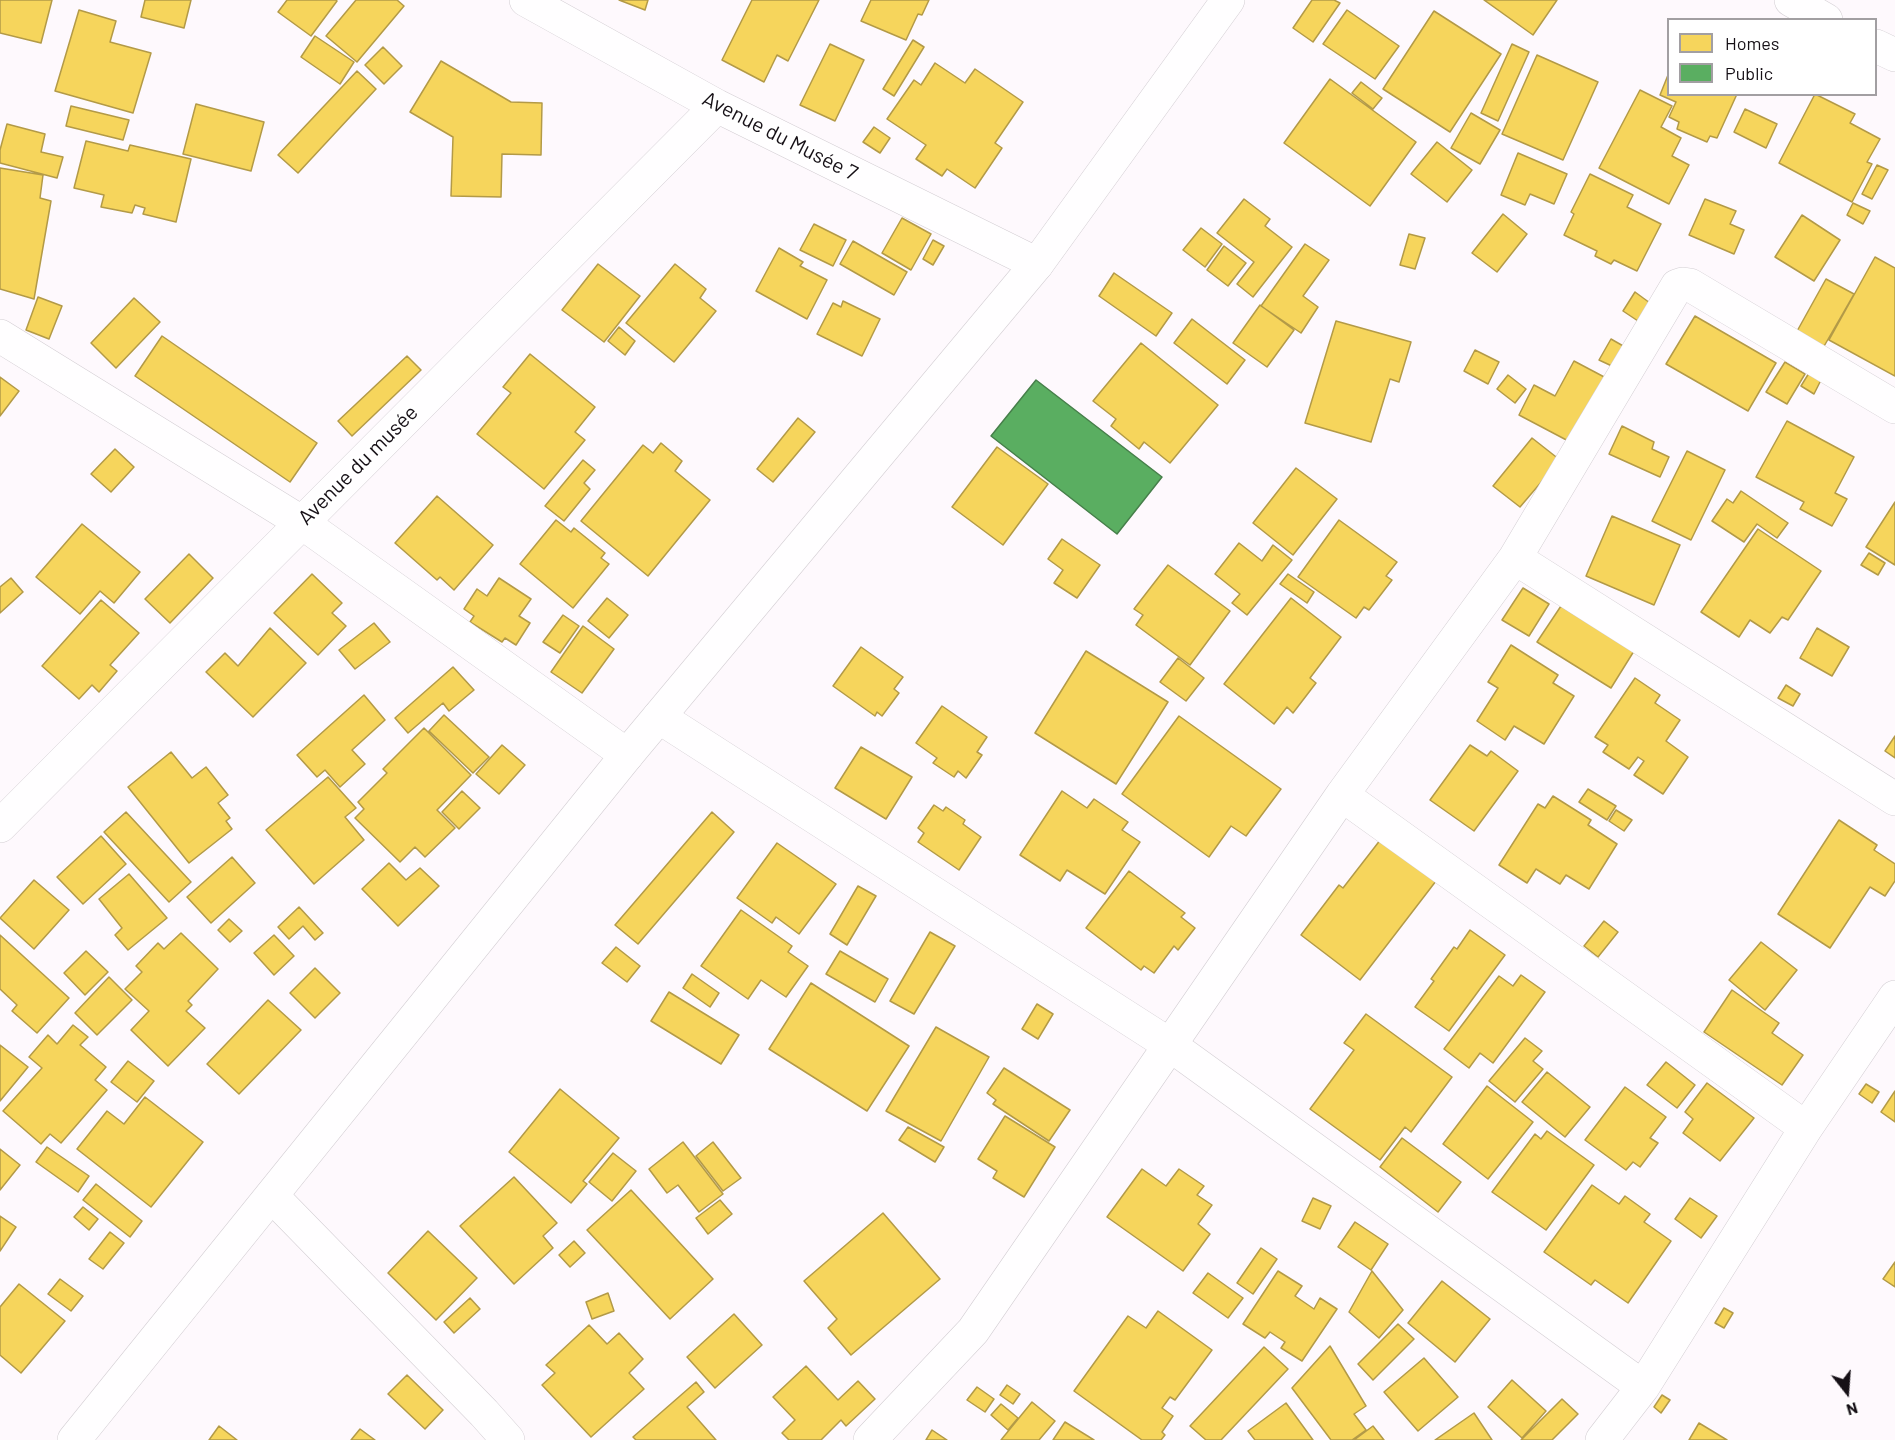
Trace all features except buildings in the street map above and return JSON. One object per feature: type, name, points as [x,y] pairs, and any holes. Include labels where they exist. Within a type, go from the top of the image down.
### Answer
[{"type":"street","name":"Avenue du Musée 7","points":[[526,0],[717,106],[1037,264]]},
{"type":"street","points":[[74,1440],[627,755],[1037,264],[1228,0]]},
{"type":"street","points":[[1791,0],[1822,18]]},
{"type":"street","points":[[1877,47],[1895,55]]},
{"type":"street","name":"Avenue du musée","points":[[0,826],[717,106]]},
{"type":"street","points":[[870,1440],[973,1331],[1342,795],[1515,558],[1677,286],[1690,285],[1895,407]]},
{"type":"street","points":[[0,336],[301,522],[627,755]]},
{"type":"street","points":[[1515,558],[1895,799]]},
{"type":"street","points":[[659,717],[1170,1045],[1643,1387]]},
{"type":"street","points":[[1342,795],[1806,1128]]},
{"type":"street","points":[[1602,1440],[1643,1387],[1806,1128],[1895,997]]},
{"type":"street","points":[[272,1196],[508,1440]]}]
